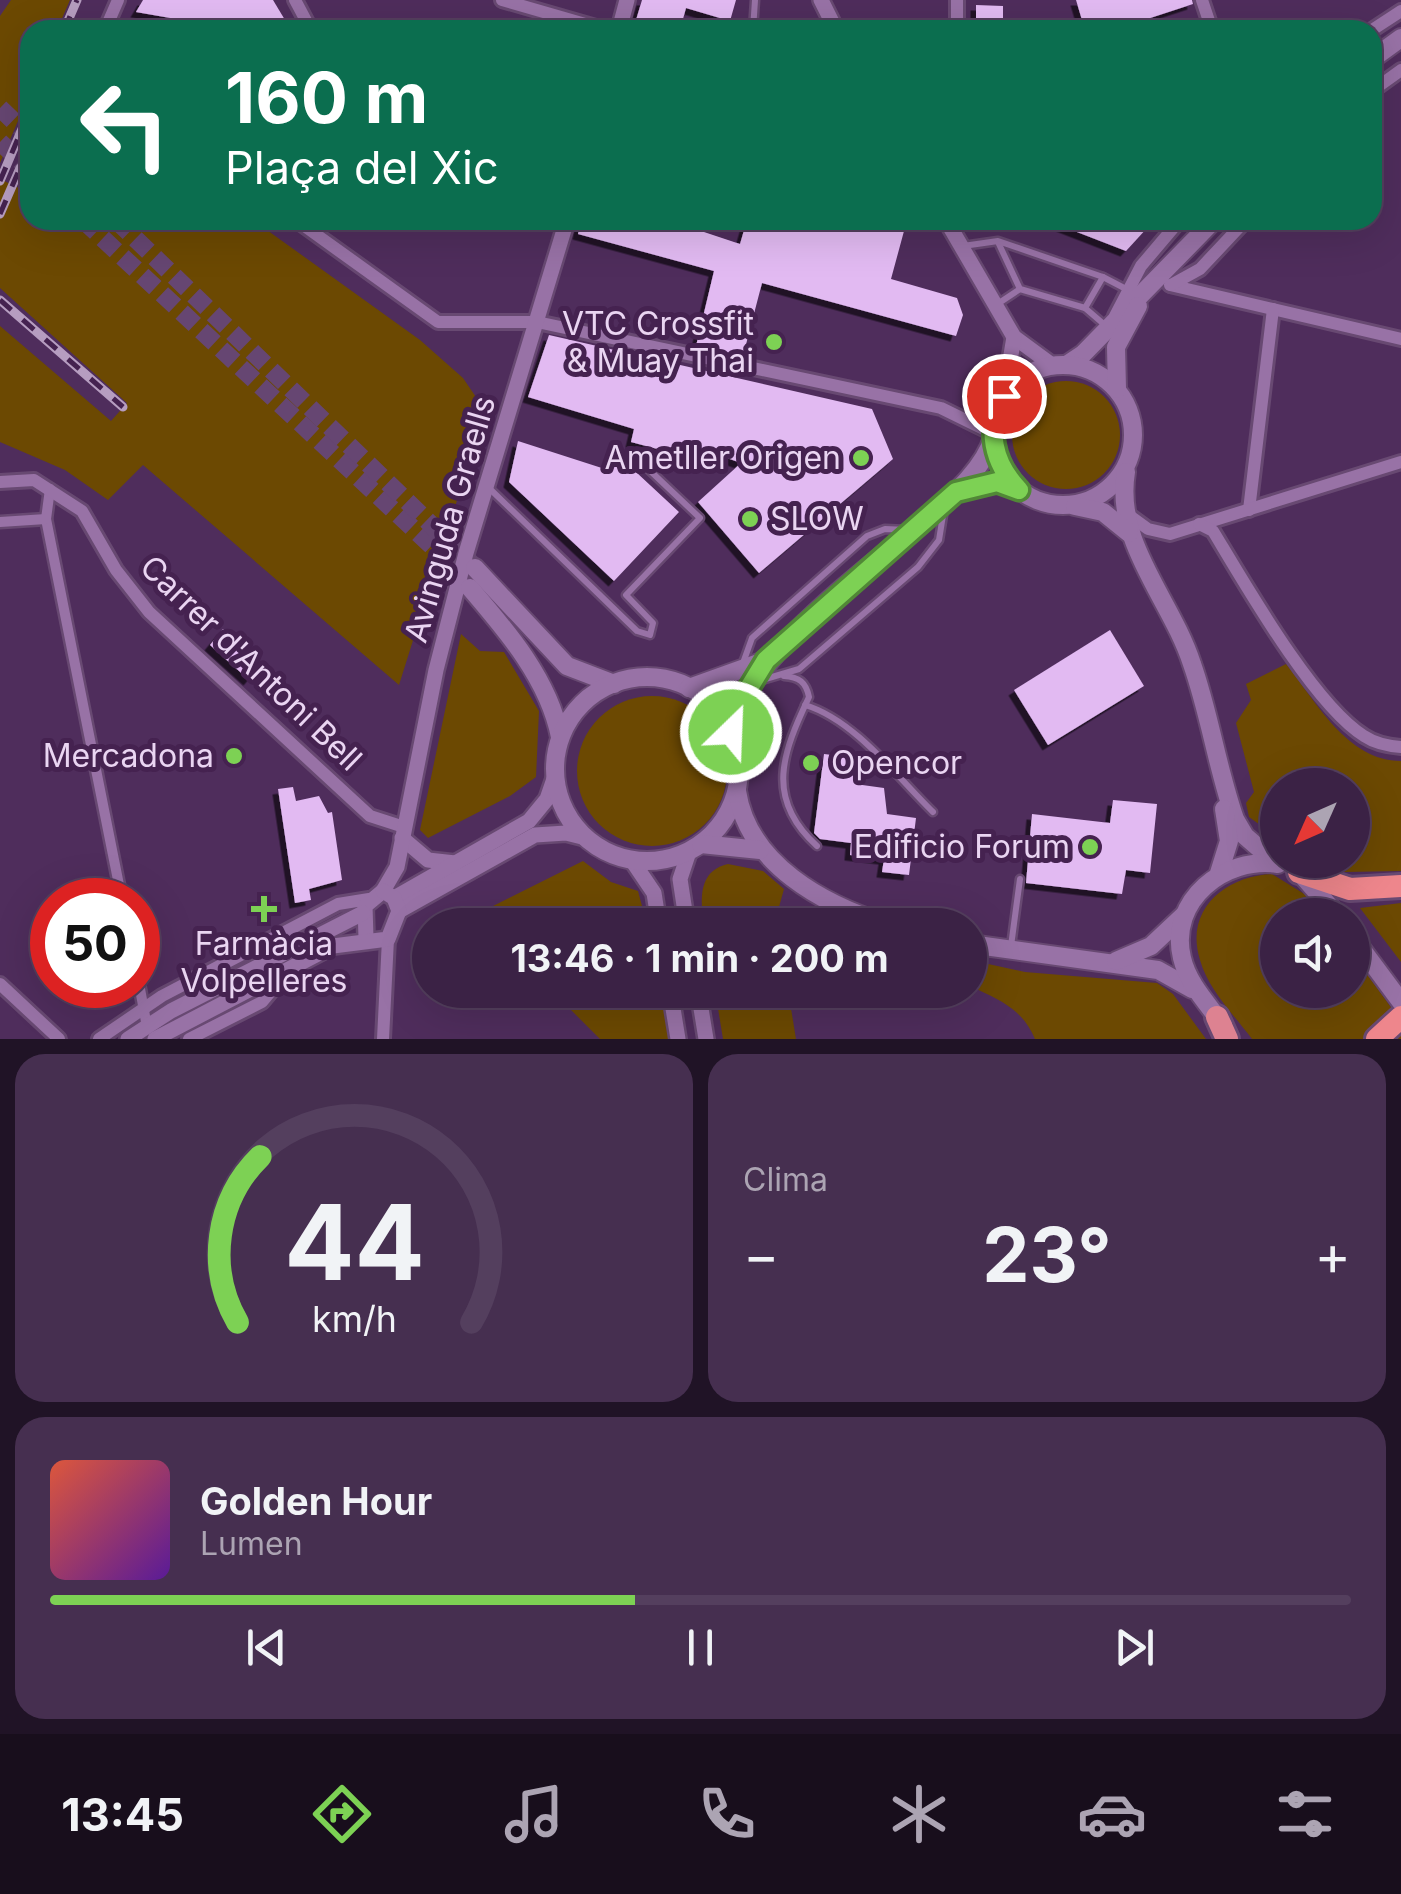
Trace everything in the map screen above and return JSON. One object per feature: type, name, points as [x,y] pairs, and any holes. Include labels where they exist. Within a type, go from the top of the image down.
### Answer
[{"type":"highway","points":[[1316,878],[1350,889],[1401,886]]},
{"type":"highway","points":[[1377,1039],[1401,1017]]},
{"type":"main road","points":[[731,732],[741,701],[753,685],[950,497],[993,435],[1004,396],[1024,377],[1060,364],[1111,323],[1204,230]]},
{"type":"main road","points":[[1117,389],[1119,336],[1148,289]]},
{"type":"main road","points":[[1060,364],[1094,370],[1117,389],[1132,420],[1125,512],[1129,533],[1186,647],[1221,778],[1245,836],[1260,849]]},
{"type":"main road","points":[[993,435],[1002,468],[1019,490]]},
{"type":"main road","points":[[1069,505],[1104,492],[1127,466]]},
{"type":"main road","points":[[950,497],[997,482],[1036,500],[1103,512],[1129,533]]},
{"type":"main road","points":[[475,568],[567,666],[614,684]]},
{"type":"main road","points":[[470,588],[531,669],[552,708],[560,738],[555,776],[564,810],[586,838],[631,859],[661,860],[695,848],[760,850]]},
{"type":"main road","points":[[689,688],[739,670],[772,668]]},
{"type":"main road","points":[[560,738],[580,706],[614,684],[652,677],[689,688],[714,707],[731,732],[738,756],[736,790],[740,814],[760,850],[809,888],[852,908]]},
{"type":"main road","points":[[1112,962],[1150,946],[1185,915],[1219,873],[1229,842],[1221,778]]},
{"type":"main road","points":[[695,848],[723,821],[736,790]]},
{"type":"main road","points":[[1219,873],[1260,862]]},
{"type":"main road","points":[[1303,878],[1322,898]]},
{"type":"main road","points":[[1185,915],[1180,936],[1182,961],[1226,1032]]},
{"type":"main road","points":[[987,947],[1158,970],[1200,995]]},
{"type":"main road","points":[[1370,960],[1401,1002]]},
{"type":"street","points":[[502,0],[571,20]]},
{"type":"street","points":[[310,230],[432,320],[537,322],[942,408],[993,435]]},
{"type":"street","name":"Avinguda Graells","points":[[388,938],[382,902],[396,866],[436,670],[486,484],[564,230]]},
{"type":"street","points":[[1111,323],[1155,246],[1170,230]]},
{"type":"street","points":[[1170,286],[1200,269],[1237,230]]},
{"type":"street","points":[[958,234],[1014,337],[1060,364]]},
{"type":"street","points":[[1148,289],[1170,286],[1401,339]]},
{"type":"street","points":[[1249,510],[1273,309]]},
{"type":"street","points":[[1004,396],[1014,337]]},
{"type":"street","points":[[1125,512],[1157,532],[1170,534],[1401,462]]},
{"type":"street","name":"Carrer d'Antoni Bell","points":[[0,482],[34,480],[82,511],[116,570],[186,648],[370,816],[403,832]]},
{"type":"street","points":[[50,489],[46,520],[118,878]]},
{"type":"street","points":[[0,522],[46,520]]},
{"type":"street","points":[[1199,524],[1213,531],[1266,617],[1333,706],[1368,739],[1401,747]]},
{"type":"street","points":[[151,1033],[529,821],[547,799],[555,776]]},
{"type":"street","points":[[403,832],[428,860],[454,863]]},
{"type":"street","points":[[160,999],[338,904],[382,902],[535,835],[566,833],[586,838]]},
{"type":"street","points":[[684,908],[680,878],[695,848]]},
{"type":"street","points":[[631,859],[654,893],[656,908]]},
{"type":"street","points":[[366,938],[382,902]]},
{"type":"street","points":[[366,938],[371,944],[388,938],[383,1039]]},
{"type":"street","points":[[128,1039],[151,1033],[333,946],[366,938]]},
{"type":"street","points":[[189,1039],[262,1002],[291,966]]},
{"type":"street","points":[[0,984],[59,1039]]},
{"type":"street","points":[[99,1039],[144,1008],[151,1033]]},
{"type":"street","points":[[673,1008],[678,1039]]},
{"type":"street","points":[[701,1008],[706,1039]]},
{"type":"lane","points":[[958,234],[998,241],[1103,277],[1128,290]]},
{"type":"lane","points":[[998,241],[1020,290]]},
{"type":"lane","points":[[1085,308],[1103,277]]},
{"type":"lane","points":[[996,305],[1020,290],[1085,308],[1111,323]]},
{"type":"lane","points":[[486,484],[637,631],[650,635],[653,623],[626,595],[700,518],[644,465],[647,455]]},
{"type":"lane","points":[[772,668],[799,669],[933,552],[950,497]]},
{"type":"lane","points":[[739,670],[752,638],[867,536],[885,529],[914,530]]},
{"type":"lane","points":[[772,668],[806,685],[805,705],[786,742],[785,787],[790,816],[817,846]]},
{"type":"lane","points":[[805,705],[820,710],[860,742],[933,812]]},
{"type":"lane","points":[[1010,952],[1020,879]]},
{"type":"shaded area","points":[[11,0],[70,0],[61,20],[20,20],[20,116],[0,163],[0,16]]},
{"type":"shaded area","points":[[0,179],[19,188],[20,230],[267,230],[420,340],[463,378],[478,400],[481,424],[399,685],[143,465],[108,500],[65,470],[0,442],[0,326],[111,421],[127,403],[0,288]]},
{"type":"shaded area","points":[[1066,381],[1087,385],[1104,397],[1116,414],[1120,435],[1116,456],[1104,473],[1087,485],[1066,489],[1045,485],[1028,473],[1016,456],[1012,435],[1016,414],[1028,397],[1045,385]]},
{"type":"shaded area","points":[[461,634],[480,651],[504,652],[539,711],[536,777],[510,796],[428,838],[420,830]]},
{"type":"shaded area","points":[[1286,664],[1321,711],[1349,740],[1364,751],[1401,761],[1401,871],[1370,872],[1370,768],[1260,768],[1260,825],[1249,817],[1246,803],[1254,792],[1236,723],[1251,700],[1246,684]]},
{"type":"shaded area","points":[[652,696],[681,702],[705,718],[721,742],[727,771],[721,800],[705,824],[681,840],[652,846],[623,840],[599,824],[583,800],[577,771],[583,742],[599,718],[623,702]]},
{"type":"shaded area","points":[[583,861],[611,882],[638,891],[642,908],[489,908]]},
{"type":"shaded area","points":[[728,864],[763,871],[784,889],[779,908],[702,908],[703,887],[718,868]]},
{"type":"shaded area","points":[[1255,876],[1278,878],[1309,898],[1260,898],[1260,1008],[1370,1008],[1370,978],[1401,1021],[1401,1039],[1252,1039],[1215,991],[1204,971],[1197,942],[1198,925],[1213,899],[1239,881]]},
{"type":"shaded area","points":[[1401,903],[1401,962],[1370,921],[1370,907]]},
{"type":"shaded area","points":[[987,964],[1025,972],[1157,983],[1173,994],[1206,1039],[1035,1039],[1016,1012],[987,994]]},
{"type":"shaded area","points":[[569,1008],[667,1008],[671,1039],[600,1039]]},
{"type":"shaded area","points":[[718,1008],[791,1008],[796,1039],[723,1039]]},
{"type":"building","points":[[143,0],[273,0],[285,20],[182,20],[136,12]]},
{"type":"building","points":[[642,0],[736,0],[730,20],[686,8],[683,20],[636,20]]},
{"type":"building","points":[[1076,0],[1192,0],[1193,4],[1144,20],[1082,20]]},
{"type":"building","points":[[976,5],[1003,6],[1003,20],[976,20]]},
{"type":"building","points":[[579,230],[698,230],[740,244],[744,230],[904,230],[891,279],[957,298],[963,315],[956,336],[762,283],[743,356],[696,346],[714,271],[578,234]]},
{"type":"building","points":[[1072,230],[1145,230],[1126,251]]},
{"type":"building","points":[[549,335],[872,409],[893,459],[759,573],[698,502],[741,463],[682,442],[680,455],[631,442],[634,429],[528,397]]},
{"type":"building","points":[[518,441],[608,470],[622,459],[679,512],[614,581],[509,482]]},
{"type":"building","points":[[223,629],[262,665],[249,680],[210,645]]},
{"type":"building","points":[[1110,630],[1144,686],[1048,745],[1014,690]]},
{"type":"building","points":[[824,754],[849,757],[848,769],[856,770],[855,784],[884,788],[887,814],[916,818],[909,875],[882,872],[884,859],[850,855],[851,843],[820,839],[814,833]]},
{"type":"building","points":[[293,787],[296,801],[319,796],[328,813],[332,812],[342,880],[309,889],[311,900],[295,903],[278,789]]},
{"type":"building","name":"Edificio Forum","points":[[1113,800],[1157,804],[1150,873],[1126,870],[1122,894],[1026,883],[1032,814],[1110,823]]},
{"type":"tunnel","points":[[0,108],[20,127]]},
{"type":"tunnel","points":[[0,142],[20,161]]},
{"type":"tunnel","points":[[94,230],[434,548],[470,588]]},
{"type":"tunnel","points":[[126,230],[475,567]]},
{"type":"railway","points":[[68,20],[77,0]]},
{"type":"railway","points":[[0,181],[20,134]]},
{"type":"railway","points":[[0,214],[20,168]]},
{"type":"railway","points":[[0,300],[123,407]]},
{"type":"place","name":"VTC Crossfit & Muay Thai","points":[[774,342]]},
{"type":"place","name":"Ametller Origen","points":[[861,458]]},
{"type":"place","name":"SLOW","points":[[750,519]]},
{"type":"place","name":"Mercadona","points":[[234,756]]},
{"type":"place","name":"Opencor","points":[[811,763]]},
{"type":"place","name":"Edificio Forum","points":[[1090,847]]},
{"type":"place","name":"Farmàcia Volpelleres","points":[[264,909]]},
{"type":"route","points":[[731,732],[741,701],[766,660],[956,492],[997,482],[1019,490],[1002,468],[992,433],[994,417],[1004,396]]}]
